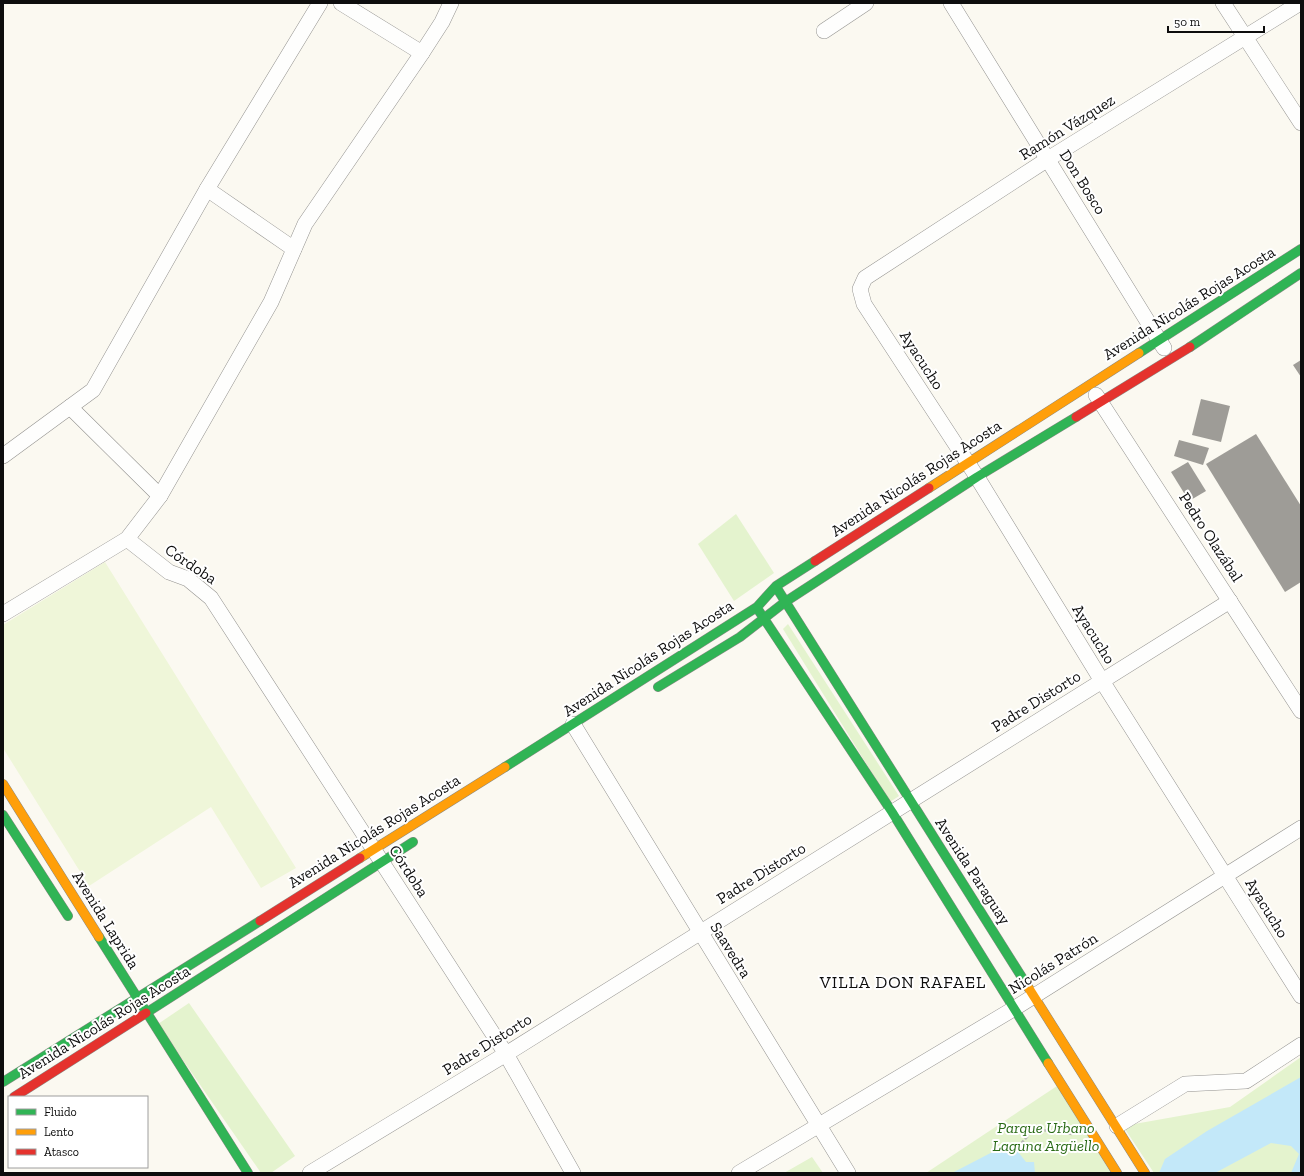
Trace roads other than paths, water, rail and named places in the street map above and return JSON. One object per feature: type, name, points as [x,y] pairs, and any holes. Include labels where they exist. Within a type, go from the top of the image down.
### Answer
[{"type":"main road","name":"Avenida Nicolás Rojas Acosta","points":[[3,1082],[123,1001],[137,997],[373,849],[577,733],[757,607],[776,586],[1301,249]]},
{"type":"main road","name":"Avenida Nicolás Rojas Acosta","points":[[647,694],[766,620],[785,602],[977,477],[1101,403],[1171,359],[1301,273]]},
{"type":"main road","name":"Avenida Paraguay","points":[[776,586],[1145,1173]]},
{"type":"main road","points":[[757,607],[892,812],[1117,1173]]},
{"type":"main road","name":"Avenida Laprida","points":[[3,784],[248,1173]]},
{"type":"main road","name":"Avenida Laprida","points":[[4,820],[74,926]]},
{"type":"main road","name":"Avenida Nicolás Rojas Acosta","points":[[16,1096],[138,1023],[148,1013],[421,837]]},
{"type":"main road","points":[[123,1001],[138,1023]]},
{"type":"street","points":[[3,456],[93,390],[207,189],[320,3]]},
{"type":"street","points":[[341,3],[422,53]]},
{"type":"street","points":[[3,614],[127,539],[160,496],[270,302],[305,224],[422,53],[442,22],[451,3]]},
{"type":"street","points":[[824,31],[866,3]]},
{"type":"street","name":"Don Bosco","points":[[951,3],[1171,359]]},
{"type":"street","points":[[1223,3],[1301,124]]},
{"type":"street","name":"Ramón Vázquez","points":[[860,290],[866,278],[1048,159],[1300,3]]},
{"type":"street","points":[[207,189],[294,249]]},
{"type":"street","name":"Ayacucho","points":[[860,290],[864,304],[966,463],[977,477],[1102,681],[1301,996]]},
{"type":"street","name":"Pedro Olazábal","points":[[1089,384],[1301,711]]},
{"type":"street","points":[[70,407],[160,496]]},
{"type":"street","name":"Córdoba","points":[[127,539],[169,572],[188,579],[211,598],[506,1054],[573,1173]]},
{"type":"street","name":"Padre Distorto","points":[[310,1173],[506,1054],[1230,601]]},
{"type":"street","name":"Saavedra","points":[[577,733],[848,1173]]},
{"type":"street","points":[[4,820],[21,813]]},
{"type":"street","name":"Nicolás Patrón","points":[[739,1173],[1035,996],[1224,875],[1301,828]]},
{"type":"street","points":[[1116,1126],[1185,1084],[1246,1081],[1301,1045]]},
{"type":"water","points":[[1301,1077],[1301,1173],[1291,1173],[1299,1154],[1291,1146],[1271,1143],[1215,1173],[1159,1173],[1165,1159],[1207,1131]]},
{"type":"water","points":[[1008,1144],[1015,1148],[1026,1162],[1034,1162],[1035,1173],[952,1173]]},
{"type":"district","name":"VILLA DON RAFAEL","points":[[903,982]]},
{"type":"park label","name":"Parque Urbano Laguna Argüello","points":[[1046,1136]]}]
